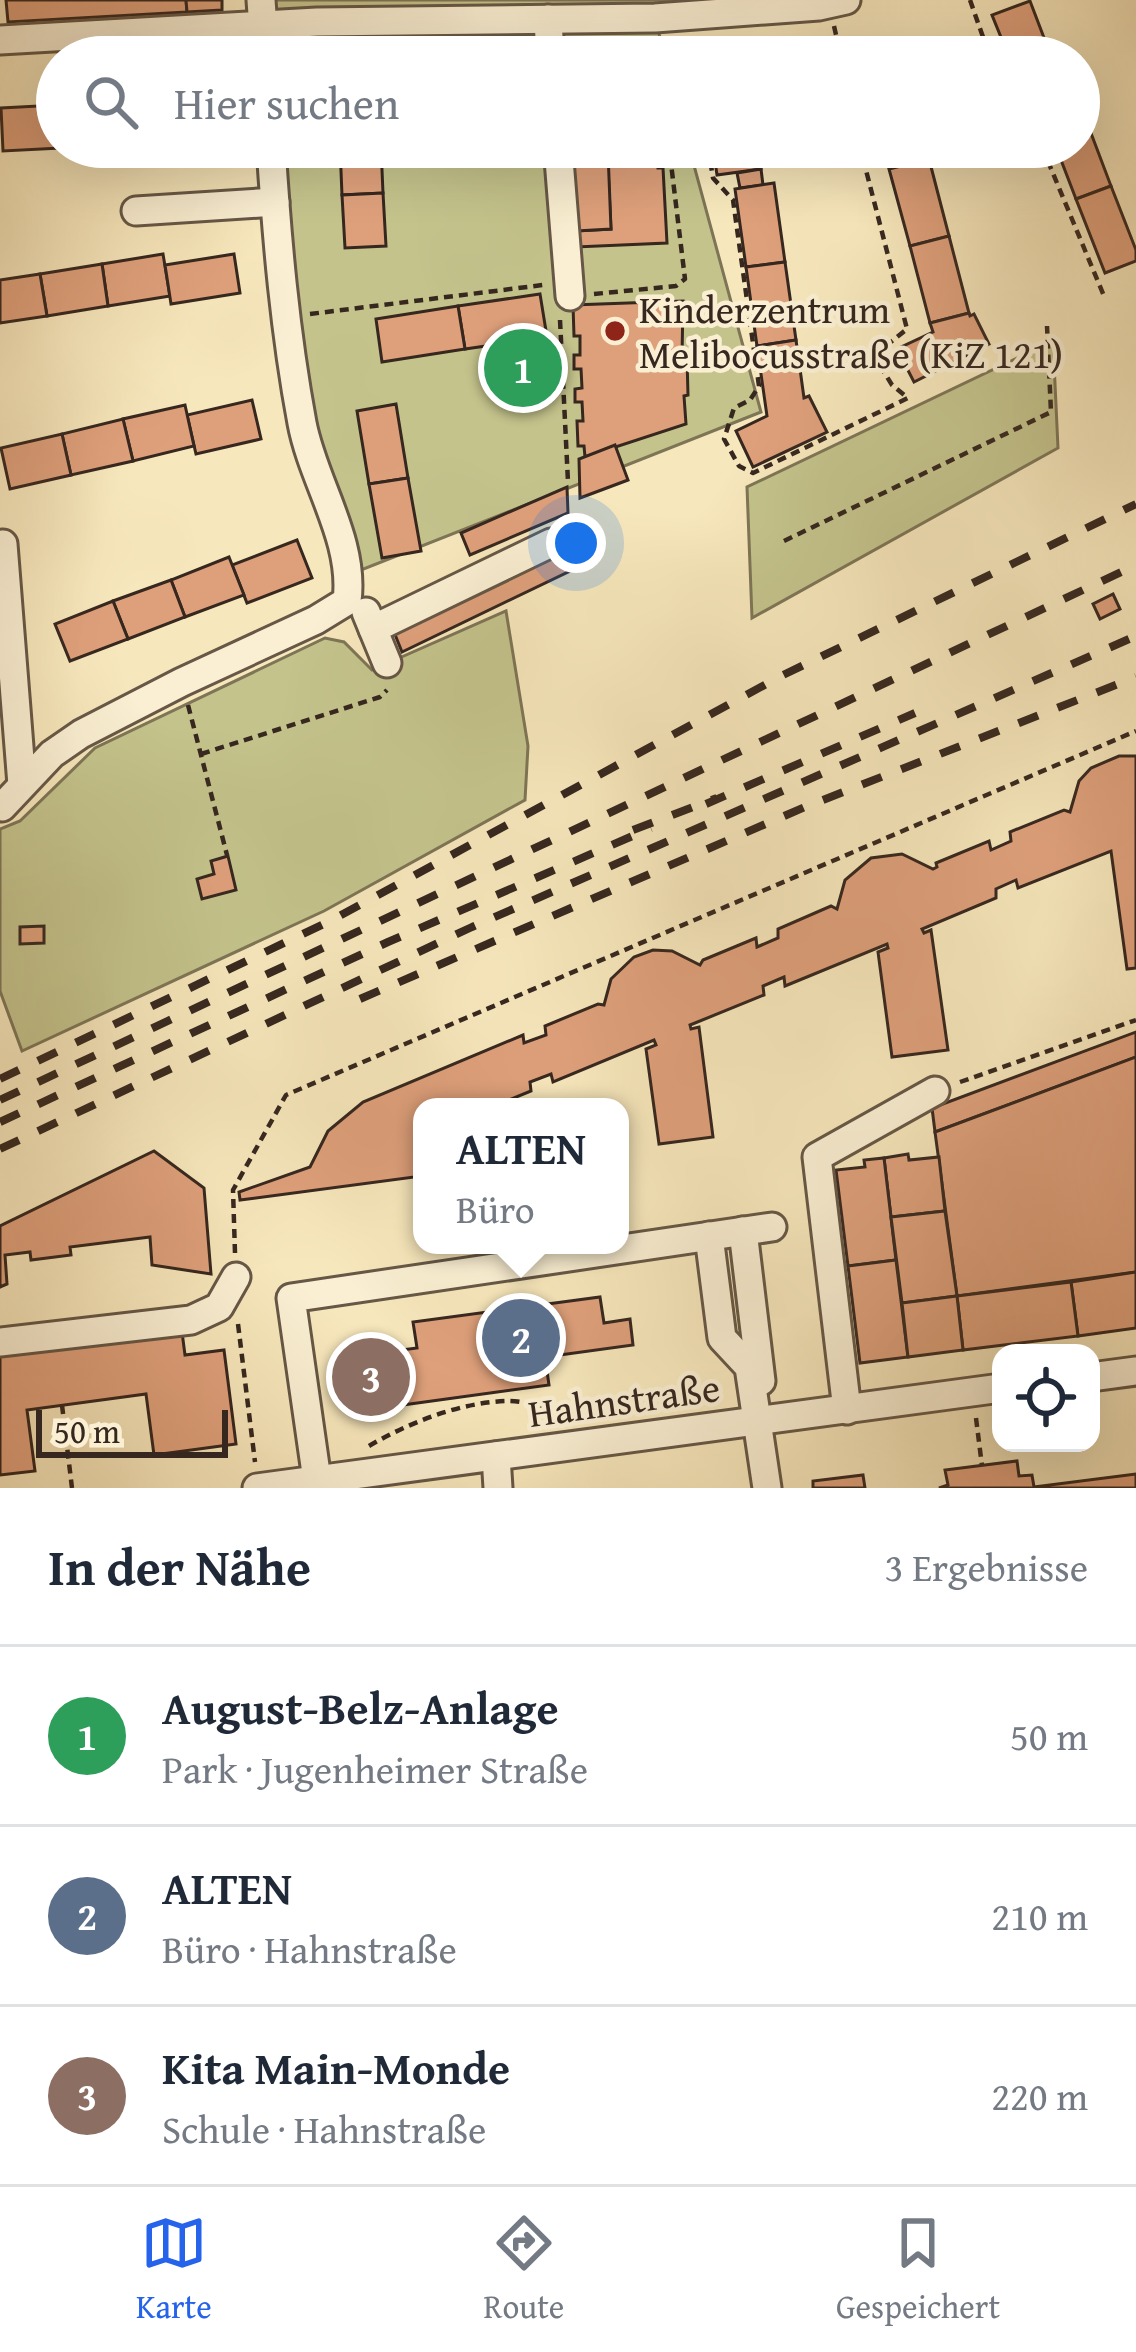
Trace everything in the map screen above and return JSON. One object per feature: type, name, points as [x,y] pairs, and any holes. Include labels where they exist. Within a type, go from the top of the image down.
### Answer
[{"type":"street","points":[[39,36],[262,13],[548,20],[839,7]]},
{"type":"street","points":[[548,20],[549,36]]},
{"type":"street","points":[[0,40],[36,36]]},
{"type":"street","points":[[273,168],[286,323],[303,430],[351,574],[387,663]]},
{"type":"street","points":[[560,168],[570,289]]},
{"type":"street","points":[[136,212],[275,202]]},
{"type":"street","points":[[373,629],[551,543]]},
{"type":"street","points":[[3,544],[22,785]]},
{"type":"street","points":[[2,807],[52,754],[81,734],[347,601],[351,574]]},
{"type":"street","points":[[848,1410],[834,1328],[817,1157],[935,1091]]},
{"type":"street","points":[[629,1248],[772,1227]]},
{"type":"street","points":[[742,1232],[767,1488]]},
{"type":"street","points":[[709,1236],[722,1338],[749,1367],[762,1421]]},
{"type":"street","points":[[317,1480],[291,1298],[588,1254]]},
{"type":"street","points":[[0,1342],[191,1320],[219,1307],[236,1277]]},
{"type":"street","points":[[1100,1376],[1136,1371]]},
{"type":"street","name":"Hahnstraße","points":[[256,1478],[317,1480],[992,1389]]},
{"type":"street","points":[[496,1456],[498,1488]]},
{"type":"path","points":[[970,0],[983,36]]},
{"type":"path","points":[[298,315],[570,289],[676,286],[685,279],[671,168]]},
{"type":"path","points":[[711,168],[713,178],[733,200],[759,386],[750,400],[734,407],[724,439],[740,466],[753,473],[908,398],[892,385],[879,364],[882,349],[907,329],[865,168]]},
{"type":"path","points":[[1051,168],[1104,296]]},
{"type":"path","points":[[568,482],[559,297],[570,289]]},
{"type":"path","points":[[784,541],[1051,412],[1047,326]]},
{"type":"path","points":[[201,754],[380,697],[390,687],[387,663]]},
{"type":"path","points":[[182,682],[227,855]]},
{"type":"path","points":[[256,1478],[236,1277],[233,1190],[286,1095],[1136,731]]},
{"type":"path","points":[[935,1091],[1136,1020]]},
{"type":"path","points":[[484,1394],[485,1404]]},
{"type":"path","points":[[359,1452],[388,1434],[460,1408],[512,1400],[564,1415]]},
{"type":"path","points":[[62,1405],[72,1488]]},
{"type":"path","points":[[976,1415],[982,1466]]},
{"type":"shaded area","points":[[263,0],[733,0],[655,18],[660,36],[265,36]]},
{"type":"shaded area","points":[[275,168],[695,168],[761,412],[351,574],[286,323]]},
{"type":"shaded area","points":[[1053,341],[1058,448],[752,618],[747,487]]},
{"type":"shaded area","points":[[506,611],[528,746],[525,800],[324,911],[22,1051],[0,991],[0,829],[20,821],[95,748],[325,638],[344,642],[372,670]]},
{"type":"building","points":[[6,0],[186,0],[187,12],[8,22]]},
{"type":"building","points":[[186,0],[222,0],[222,10],[187,12]]},
{"type":"building","points":[[1030,1],[1043,36],[1000,36],[992,15]]},
{"type":"building","points":[[36,106],[36,149],[3,151],[1,108]]},
{"type":"building","points":[[1100,157],[1111,186],[1076,199],[1064,168],[1100,168]]},
{"type":"building","points":[[341,168],[382,168],[383,193],[342,195]]},
{"type":"building","points":[[573,168],[609,168],[611,229],[576,231]]},
{"type":"building","points":[[608,168],[663,168],[667,243],[576,247],[576,231],[611,229]]},
{"type":"building","points":[[716,168],[761,168],[761,169],[717,175]]},
{"type":"building","points":[[931,168],[949,236],[910,246],[889,169]]},
{"type":"building","points":[[761,169],[763,185],[740,188],[737,173]]},
{"type":"building","points":[[774,183],[785,262],[746,267],[735,189]]},
{"type":"building","points":[[1111,186],[1136,261],[1105,273],[1076,199]]},
{"type":"building","points":[[383,193],[386,246],[345,248],[342,195]]},
{"type":"building","points":[[949,236],[969,313],[930,323],[910,246]]},
{"type":"building","points":[[163,254],[170,296],[108,306],[102,264]]},
{"type":"building","points":[[234,254],[240,293],[171,304],[165,265]]},
{"type":"building","points":[[785,262],[796,340],[757,346],[746,267]]},
{"type":"building","points":[[102,264],[108,306],[47,316],[40,274]]},
{"type":"building","points":[[40,274],[47,316],[0,323],[0,280]]},
{"type":"building","points":[[540,294],[547,337],[465,349],[458,306]]},
{"type":"building","points":[[683,301],[686,424],[585,457],[584,446],[578,446],[582,402],[575,402],[575,389],[582,388],[581,369],[574,369],[580,336],[574,336],[573,305]]},
{"type":"building","points":[[458,306],[465,349],[382,362],[376,319]]},
{"type":"building","points":[[974,314],[989,344],[914,382],[897,349],[933,332],[930,323]]},
{"type":"building","points":[[796,340],[804,398],[809,396],[827,432],[753,467],[736,431],[767,416],[757,346]]},
{"type":"building","points":[[252,400],[261,439],[196,454],[187,415]]},
{"type":"building","points":[[396,404],[408,478],[369,484],[357,411]]},
{"type":"building","points":[[185,405],[194,446],[133,461],[123,419]]},
{"type":"building","points":[[123,419],[133,461],[71,475],[62,434]]},
{"type":"building","points":[[62,434],[71,475],[10,489],[1,448]]},
{"type":"building","points":[[615,445],[628,480],[580,498],[579,459]]},
{"type":"building","points":[[408,478],[421,551],[382,558],[369,484]]},
{"type":"building","points":[[567,487],[568,513],[470,555],[461,533]]},
{"type":"building","points":[[297,540],[312,578],[247,603],[232,565]]},
{"type":"building","points":[[568,542],[570,571],[402,652],[392,627]]},
{"type":"building","points":[[229,557],[244,595],[185,617],[171,580]]},
{"type":"building","points":[[171,580],[185,617],[128,639],[113,601]]},
{"type":"building","points":[[1113,594],[1120,609],[1100,619],[1093,604]]},
{"type":"building","points":[[113,601],[128,639],[70,661],[55,624]]},
{"type":"building","points":[[1119,756],[1136,756],[1136,968],[1127,969],[1111,851],[1018,888],[1016,880],[996,889],[996,898],[922,929],[924,933],[931,930],[948,1050],[892,1057],[878,952],[888,948],[887,944],[785,986],[784,977],[763,986],[764,995],[690,1025],[691,1029],[699,1027],[713,1137],[659,1144],[646,1049],[656,1045],[654,1040],[553,1082],[551,1074],[530,1082],[531,1091],[514,1098],[413,1098],[413,1177],[240,1200],[239,1192],[310,1167],[328,1131],[363,1102],[523,1035],[524,1043],[546,1035],[545,1026],[604,1005],[611,979],[634,957],[653,950],[672,951],[700,965],[756,938],[757,947],[778,938],[778,929],[831,906],[837,909],[845,880],[871,858],[902,854],[933,869],[936,863],[989,841],[991,850],[1011,841],[1010,832],[1064,810],[1070,812],[1079,781],[1091,768]]},
{"type":"building","points":[[228,856],[236,890],[202,899],[197,879],[214,874],[211,861]]},
{"type":"building","points":[[44,926],[44,943],[20,944],[20,927]]},
{"type":"building","points":[[1136,1032],[1136,1057],[935,1132],[932,1108]]},
{"type":"building","points":[[1136,1057],[1136,1272],[957,1296],[935,1132]]},
{"type":"building","points":[[154,1151],[204,1188],[211,1274],[152,1265],[150,1237],[70,1247],[71,1255],[31,1260],[30,1252],[5,1255],[7,1284],[0,1287],[0,1226]]},
{"type":"building","points":[[908,1154],[909,1160],[939,1157],[945,1211],[891,1217],[884,1158]]},
{"type":"building","points":[[884,1158],[896,1260],[848,1266],[836,1170],[865,1167],[864,1160]]},
{"type":"building","points":[[945,1211],[957,1296],[902,1303],[891,1217]]},
{"type":"building","points":[[896,1260],[908,1357],[860,1363],[848,1266]]},
{"type":"building","points":[[1136,1272],[1136,1328],[1078,1336],[1071,1282]]},
{"type":"building","points":[[1071,1282],[1078,1336],[963,1350],[957,1296]]},
{"type":"building","points":[[957,1296],[963,1350],[908,1357],[902,1303]]},
{"type":"building","points":[[600,1297],[604,1323],[630,1319],[633,1345],[545,1357],[549,1385],[359,1411],[355,1382],[336,1385],[333,1359],[417,1348],[413,1322]]},
{"type":"building","points":[[182,1332],[185,1355],[224,1350],[236,1444],[154,1455],[146,1394],[27,1410],[35,1471],[0,1475],[0,1355]]},
{"type":"building","points":[[1017,1461],[1019,1476],[1032,1475],[1034,1487],[1136,1474],[1136,1488],[939,1488],[948,1485],[945,1470]]},
{"type":"building","points":[[863,1475],[865,1488],[813,1488],[813,1481]]},
{"type":"railway","points":[[0,1079],[332,920],[781,676],[1136,504]]},
{"type":"railway","points":[[0,1100],[1136,565]]},
{"type":"railway","points":[[0,1149],[472,927],[1136,636]]},
{"type":"railway","points":[[360,999],[805,807],[1136,677]]},
{"type":"railway","points":[[706,804],[915,713]]},
{"type":"railway","points":[[633,830],[717,798]]},
{"type":"railway","points":[[0,1122],[388,942],[651,828]]},
{"type":"place","name":"Kinderzentrum Melibocusstraße (KiZ 121)","points":[[615,331]]},
{"type":"place","name":"August-Belz-Anlage","points":[[523,368]]},
{"type":"place","name":"ALTEN","points":[[521,1338]]},
{"type":"place","name":"Kita Main-Monde","points":[[371,1377]]}]
